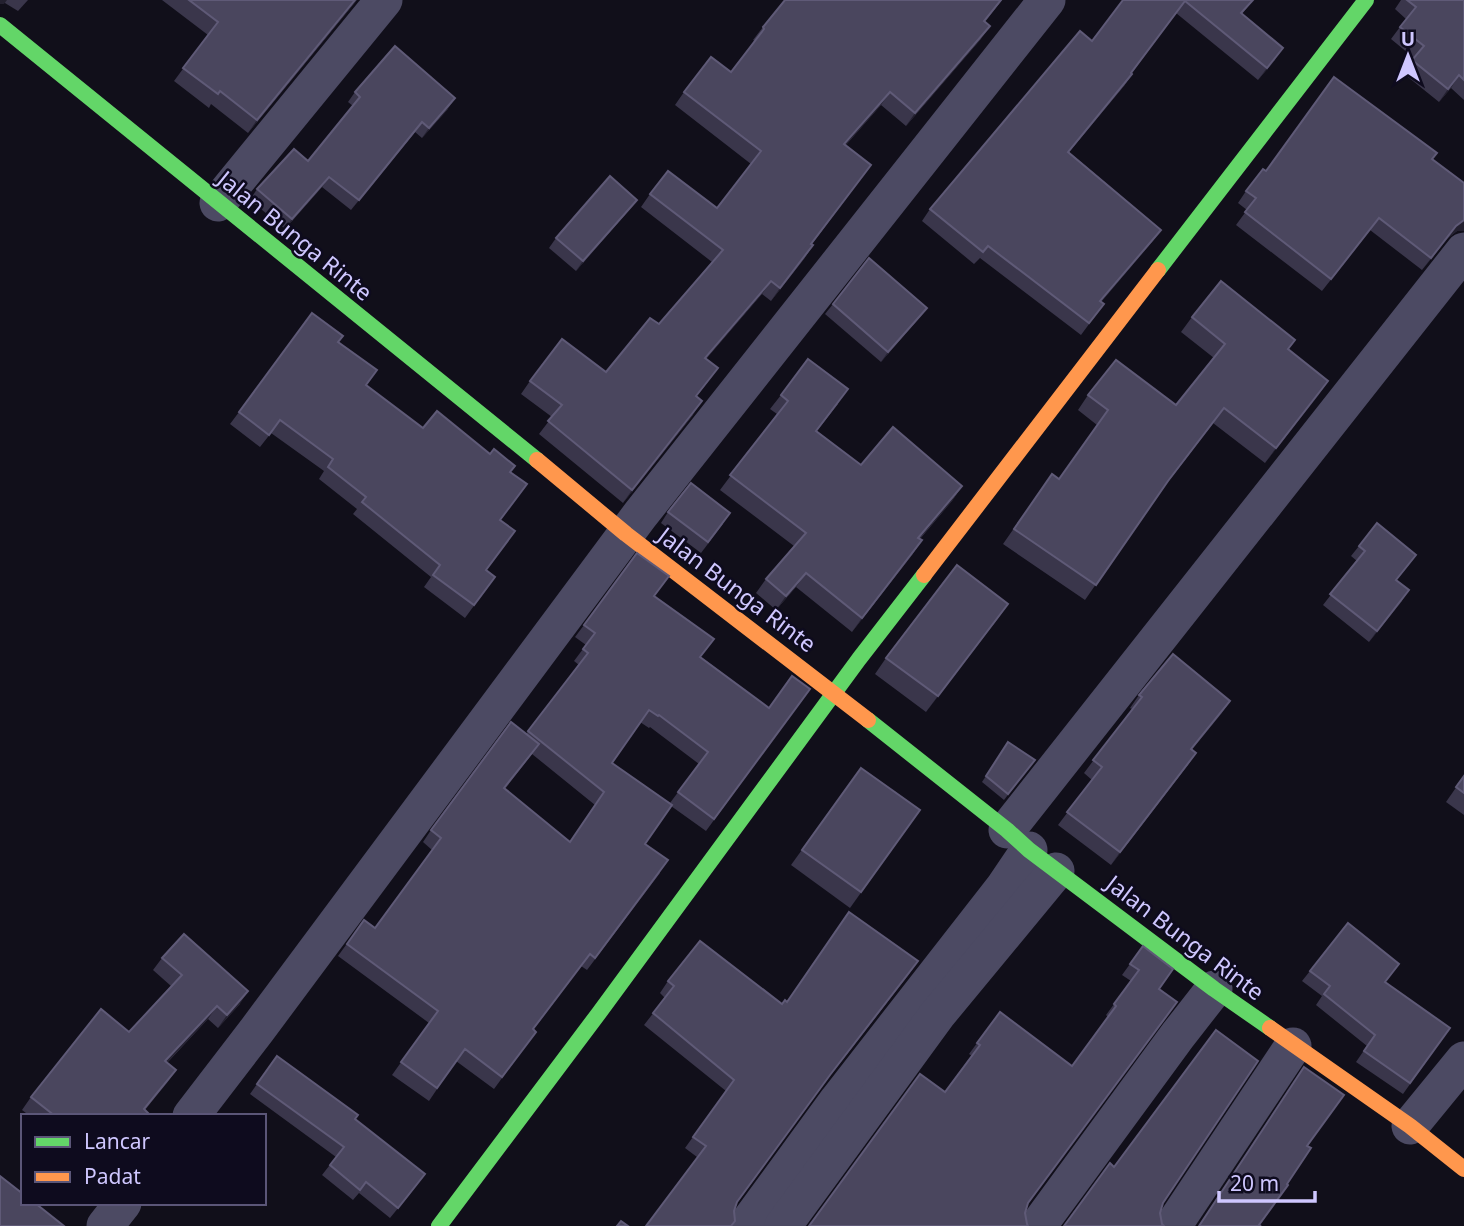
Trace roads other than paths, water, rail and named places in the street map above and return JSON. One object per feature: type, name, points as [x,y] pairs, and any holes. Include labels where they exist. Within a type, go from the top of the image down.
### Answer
[{"type":"street","points":[[218,204],[384,0]]},
{"type":"street","points":[[193,1114],[626,534],[1047,0]]},
{"type":"street","points":[[439,1226],[868,648],[1366,0]]},
{"type":"street","name":"Jalan Bunga Rinte","points":[[0,26],[626,534],[835,693],[1031,850],[1214,989],[1410,1126],[1464,1170]]},
{"type":"street","points":[[746,1226],[838,1100],[1004,887],[1464,251]]},
{"type":"street","points":[[783,1226],[937,1015],[1031,850]]},
{"type":"street","points":[[1038,1226],[1214,989]]},
{"type":"street","points":[[1173,1226],[1293,1046]]},
{"type":"street","points":[[1410,1126],[1464,1060]]},
{"type":"street","points":[[105,1226],[121,1205]]}]
